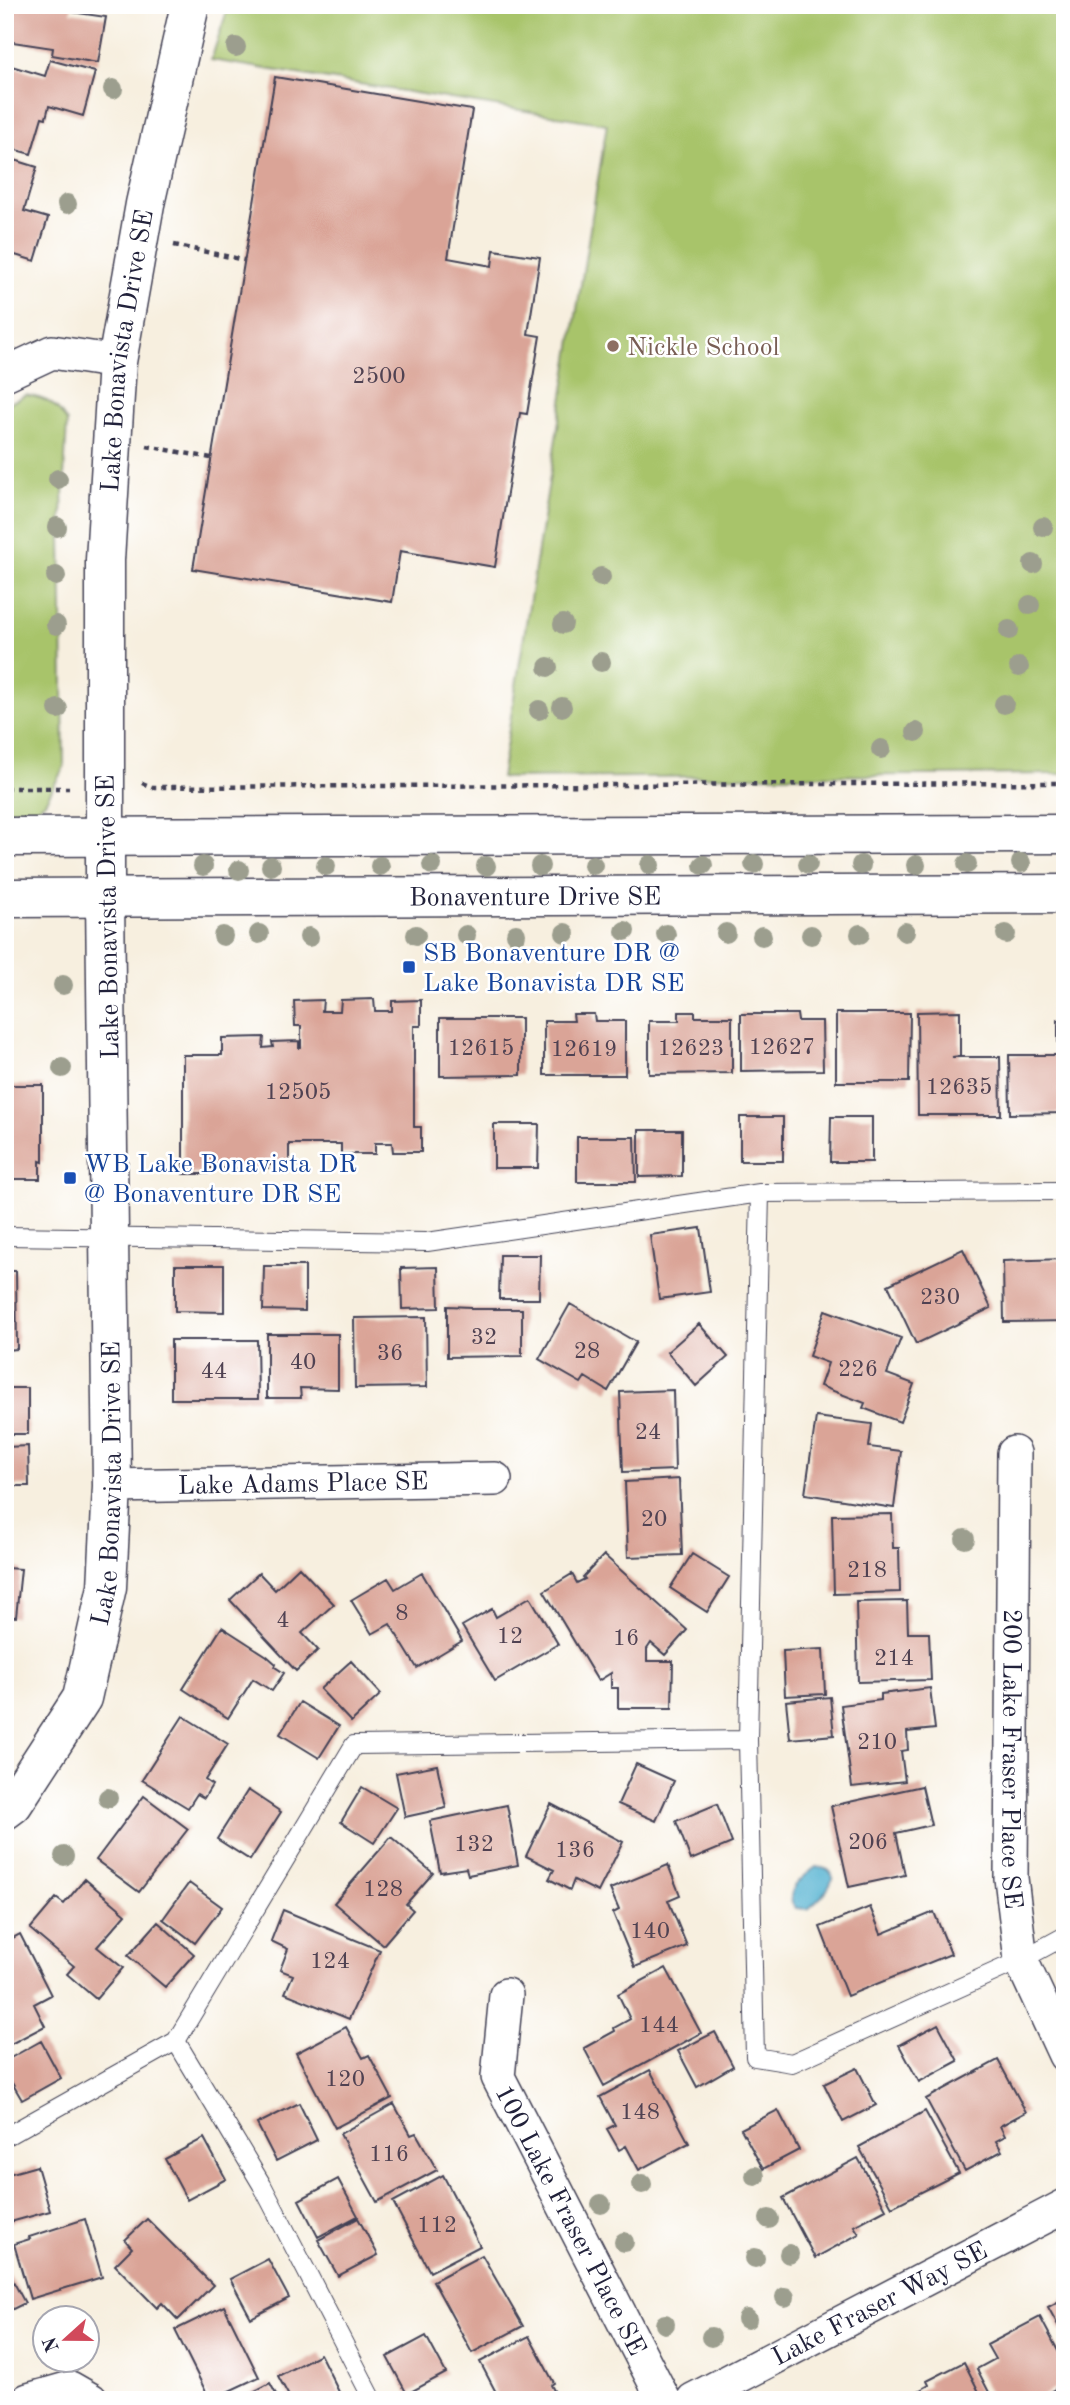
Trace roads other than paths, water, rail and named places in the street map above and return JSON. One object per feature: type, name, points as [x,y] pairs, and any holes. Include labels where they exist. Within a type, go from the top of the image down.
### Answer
[{"type":"street","name":"Lake Bonavista Drive SE","points":[[5,1810],[13,1804],[82,1698],[107,1587],[112,1486],[105,898],[105,560],[117,362],[145,204],[190,5]]},
{"type":"street","points":[[5,374],[52,352],[117,362]]},
{"type":"street","points":[[5,837],[1065,834]]},
{"type":"street","name":"Bonaventure Drive SE","points":[[5,898],[1065,894]]},
{"type":"street","name":"200 Lake Fraser Place SE","points":[[1014,1453],[1011,1878],[1021,1960],[1065,2055]]},
{"type":"street","name":"Lake Adams Place SE","points":[[112,1486],[495,1479]]},
{"type":"street","name":"100 Lake Fraser Place SE","points":[[506,1995],[498,2077],[664,2400]]},
{"type":"street","name":"Lake Fraser Way SE","points":[[693,2400],[1065,2206]]},
{"type":"street","points":[[28,2400],[70,2388],[91,2400]]},
{"type":"lane","points":[[5,1236],[427,1242],[760,1192],[1065,1191]]},
{"type":"lane","points":[[760,1192],[748,1740],[755,2057],[792,2063],[1021,1960],[1065,1936]]},
{"type":"lane","points":[[5,2137],[176,2041],[354,1745],[748,1740]]},
{"type":"lane","points":[[176,2041],[262,2185],[373,2400]]},
{"type":"water","points":[[816,1867],[831,1873],[830,1885],[808,1909],[796,1908],[791,1897],[793,1891],[800,1880]]},
{"type":"place","name":"Nickle School","points":[[613,346]]},
{"type":"place","name":"SB Bonaventure DR @ Lake Bonavista DR SE","points":[[409,967]]},
{"type":"place","name":"WB Lake Bonavista DR @ Bonaventure DR SE","points":[[70,1178]]}]
